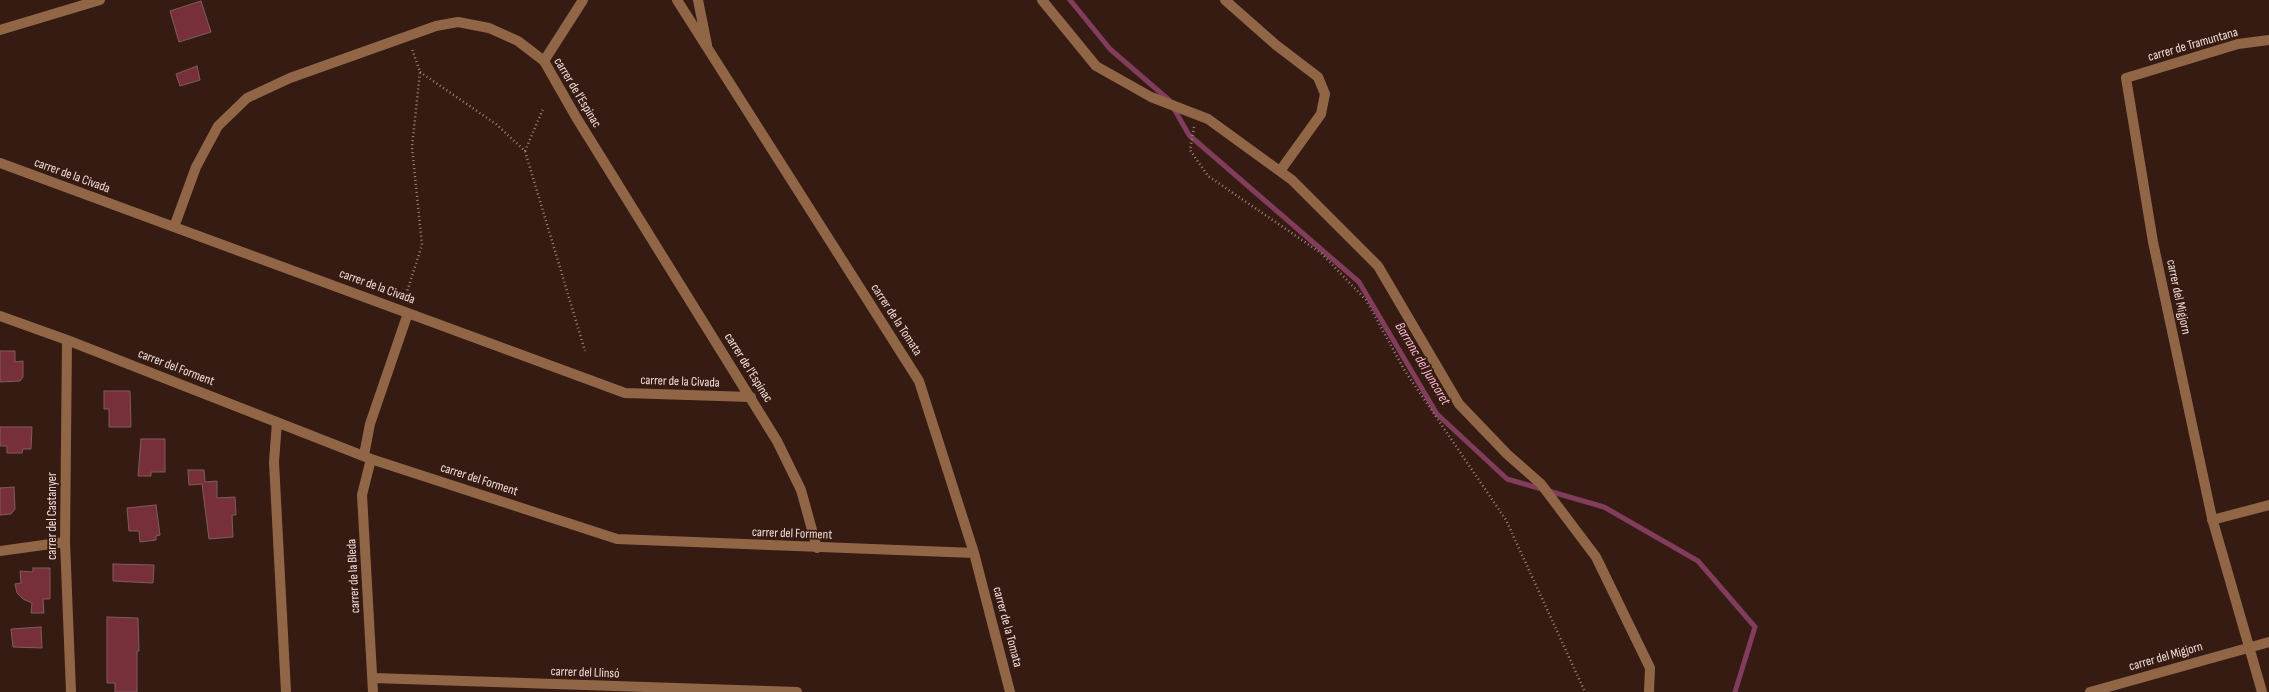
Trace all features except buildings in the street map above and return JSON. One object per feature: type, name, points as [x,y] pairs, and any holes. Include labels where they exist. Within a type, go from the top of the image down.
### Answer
[{"type":"street","points":[[0,30],[100,0]]},
{"type":"street","points":[[544,61],[583,0]]},
{"type":"street","name":"carrer de la Tomata","points":[[676,0],[919,381],[974,553],[1010,692]]},
{"type":"street","points":[[698,0],[708,52]]},
{"type":"street","points":[[1042,0],[1096,66],[1151,97],[1208,119],[1292,180],[1378,266],[1459,404],[1507,454],[1541,484],[1596,557],[1650,668],[1650,692]]},
{"type":"street","points":[[1225,0],[1276,45],[1318,77],[1325,94],[1321,114],[1280,171]]},
{"type":"street","name":"carrer de l'Espinac","points":[[174,227],[196,167],[218,126],[247,98],[290,78],[436,26],[458,22],[464,23],[490,28],[518,41],[544,61],[576,116],[777,441],[801,490],[817,548]]},
{"type":"street","name":"carrer de Tramuntana","points":[[2126,78],[2238,44],[2269,40]]},
{"type":"street","name":"carrer del Migjorn","points":[[2126,78],[2154,242],[2212,520],[2262,692]]},
{"type":"street","name":"carrer de la Civada","points":[[0,163],[625,393],[751,397]]},
{"type":"street","name":"carrer de la Bleda","points":[[373,692],[362,495],[370,424],[404,311]]},
{"type":"street","name":"carrer del Forment","points":[[0,316],[67,340],[367,457],[616,539],[974,553]]},
{"type":"street","name":"carrer del Castanyer","points":[[67,340],[65,542],[71,692]]},
{"type":"street","points":[[277,422],[274,462],[286,692]]},
{"type":"street","points":[[2212,520],[2269,505]]},
{"type":"street","points":[[0,551],[65,542]]},
{"type":"street","name":"carrer del Migjorn","points":[[2090,692],[2269,642]]},
{"type":"street","name":"carrer del Llinsó","points":[[373,678],[797,692]]},
{"type":"path","points":[[404,311],[422,245],[412,147],[420,72],[407,37]]},
{"type":"path","points":[[420,72],[496,124],[525,151],[585,351]]},
{"type":"path","points":[[525,151],[543,108]]},
{"type":"path","points":[[1196,115],[1190,150],[1208,176],[1321,253],[1366,300],[1405,371],[1506,520],[1585,692]]},
{"type":"waterway","name":"Barranc del Juncaret","points":[[1070,0],[1110,49],[1169,100],[1189,135],[1359,282],[1437,414],[1507,479],[1604,507],[1698,561],[1755,627],[1735,692]]}]
